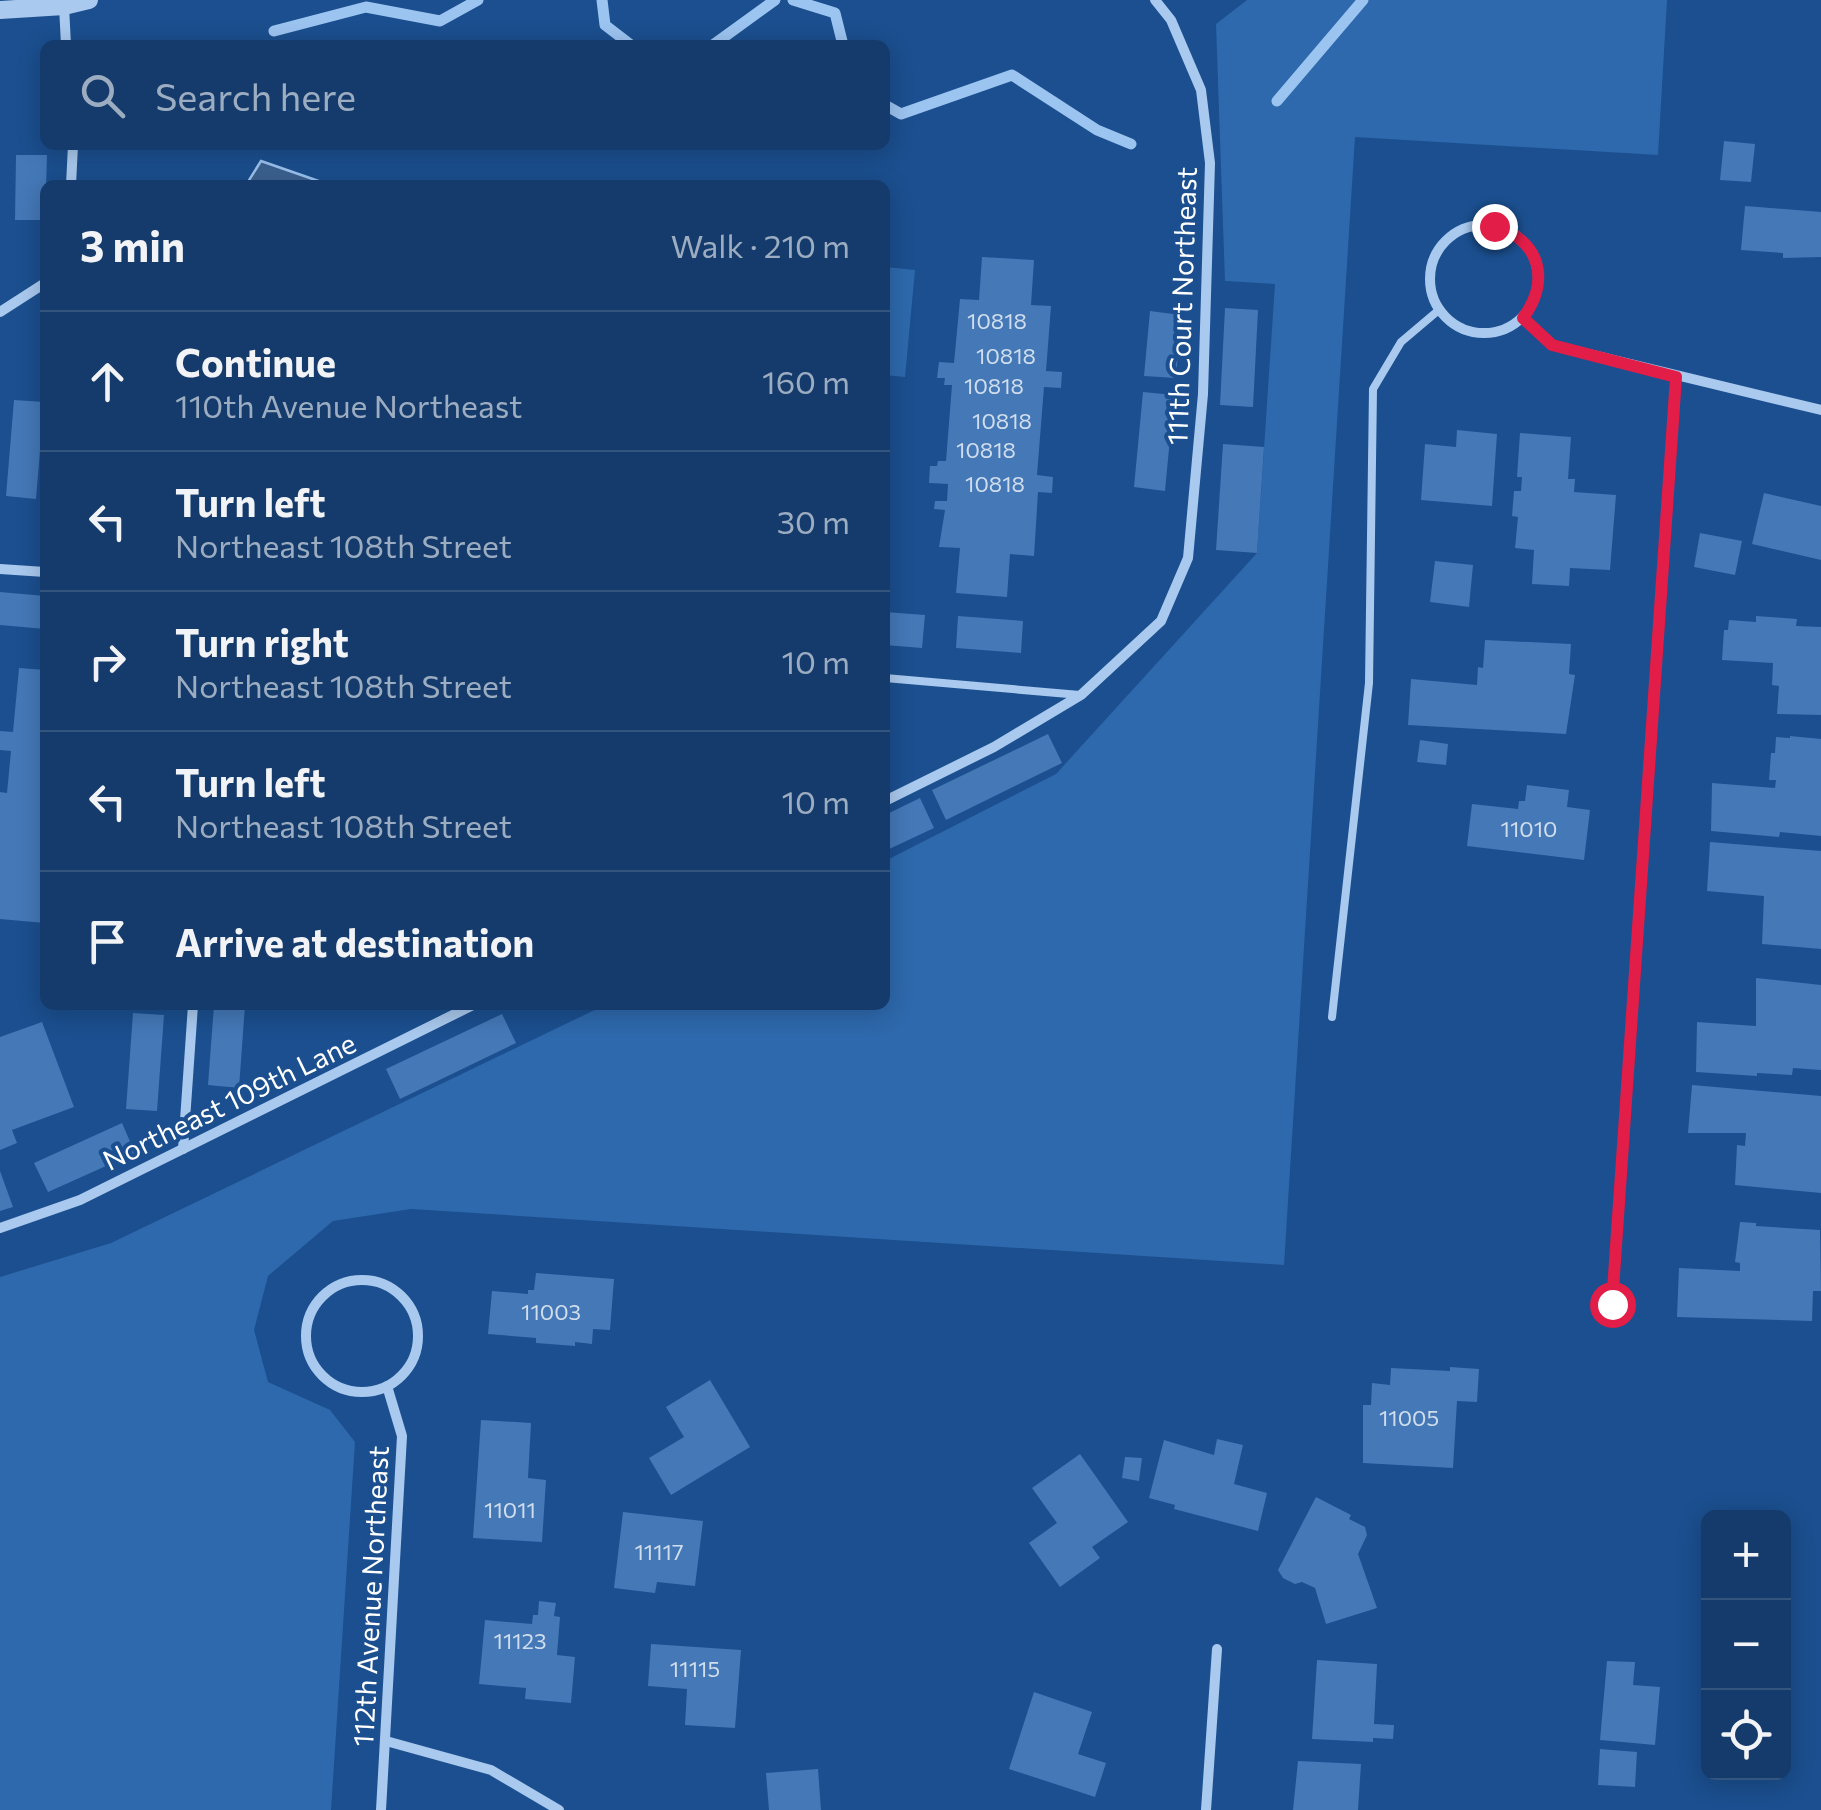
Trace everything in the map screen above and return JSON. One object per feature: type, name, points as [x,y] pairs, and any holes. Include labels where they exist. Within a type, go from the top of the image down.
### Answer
[{"type":"street","points":[[0,10],[64,6],[89,0]]},
{"type":"street","name":"111th Court Northeast","points":[[1080,695],[1161,620],[1188,558],[1203,394],[1210,163],[1201,90],[1171,20],[1155,0]]},
{"type":"street","points":[[64,6],[66,40]]},
{"type":"street","points":[[71,180],[73,150]]},
{"type":"street","points":[[1476,225],[1510,231],[1524,241],[1538,271],[1538,288],[1523,318],[1492,333],[1476,333],[1459,328],[1440,310],[1430,288],[1430,270],[1446,241],[1460,230],[1476,225]]},
{"type":"street","points":[[0,312],[40,286]]},
{"type":"street","points":[[1523,318],[1552,345],[1821,410]]},
{"type":"street","points":[[1612,1304],[1676,377]]},
{"type":"street","points":[[0,569],[40,572]]},
{"type":"street","points":[[890,798],[994,747],[1080,695]]},
{"type":"street","points":[[183,1150],[192,1010]]},
{"type":"street","name":"Northeast 109th Lane","points":[[0,1228],[80,1200],[463,1010]]},
{"type":"street","points":[[371,1280],[388,1286],[412,1311],[418,1345],[412,1362],[387,1386],[353,1391],[336,1385],[312,1360],[306,1344],[306,1326],[312,1309],[337,1285],[371,1280]]},
{"type":"street","name":"112th Avenue Northeast","points":[[381,1810],[402,1436],[387,1386]]},
{"type":"street","points":[[1206,1810],[1218,1650]]},
{"type":"street","points":[[386,1742],[491,1770],[559,1810]]},
{"type":"lane","points":[[1332,1017],[1369,683],[1373,389],[1402,342],[1440,310]]},
{"type":"lane","points":[[890,678],[1080,695]]},
{"type":"shaded area","points":[[1247,0],[1667,0],[1658,155],[1355,137],[1284,1265],[411,1209],[333,1221],[268,1276],[254,1330],[268,1382],[330,1410],[355,1442],[331,1810],[0,1810],[0,1277],[111,1243],[595,1010],[890,1010],[890,858],[1056,774],[1257,553],[1275,284],[1225,281],[1216,24]]},
{"type":"shaded area","points":[[261,161],[316,180],[249,180]]},
{"type":"shaded area","points":[[890,268],[915,270],[905,377],[890,376]]},
{"type":"building","points":[[1724,141],[1755,144],[1751,182],[1720,180]]},
{"type":"building","points":[[16,155],[47,155],[46,180],[40,180],[40,220],[15,220]]},
{"type":"building","points":[[1745,206],[1821,212],[1821,257],[1783,258],[1783,253],[1741,250]]},
{"type":"building","points":[[982,257],[1034,260],[1031,305],[1051,306],[1046,371],[1062,372],[1061,388],[1044,387],[1037,475],[1053,477],[1052,493],[1038,492],[1034,556],[1010,554],[1007,597],[956,593],[960,548],[939,547],[945,510],[934,509],[935,501],[947,501],[948,484],[929,483],[930,466],[946,461],[952,385],[944,385],[945,378],[937,378],[939,362],[954,363],[960,299],[979,300]]},
{"type":"building","points":[[1225,308],[1258,310],[1253,407],[1220,405]]},
{"type":"building","points":[[1150,311],[1181,315],[1176,378],[1144,376]]},
{"type":"building","points":[[1143,392],[1174,395],[1165,491],[1134,487]]},
{"type":"building","points":[[14,400],[40,402],[36,499],[6,496]]},
{"type":"building","points":[[1457,430],[1497,434],[1492,506],[1421,500],[1425,444],[1456,447]]},
{"type":"building","points":[[1520,433],[1571,437],[1568,479],[1575,479],[1574,492],[1616,495],[1610,570],[1570,568],[1569,586],[1532,584],[1534,550],[1515,548],[1518,517],[1512,516],[1514,491],[1521,491],[1522,477],[1517,477]]},
{"type":"building","points":[[1223,444],[1264,447],[1257,553],[1216,550]]},
{"type":"building","points":[[1764,493],[1821,506],[1821,560],[1752,544]]},
{"type":"building","points":[[1700,533],[1742,541],[1735,575],[1694,567]]},
{"type":"building","points":[[1435,561],[1473,565],[1469,607],[1430,602]]},
{"type":"building","points":[[0,592],[40,596],[40,629],[0,625]]},
{"type":"building","points":[[890,612],[925,615],[922,648],[890,645]]},
{"type":"building","points":[[958,616],[1023,621],[1021,653],[956,648]]},
{"type":"building","points":[[1756,616],[1797,619],[1796,626],[1821,627],[1821,715],[1777,714],[1779,686],[1772,685],[1773,663],[1722,660],[1724,630],[1728,630],[1729,620],[1756,622]]},
{"type":"building","points":[[1485,640],[1571,644],[1569,674],[1575,675],[1566,734],[1408,725],[1411,679],[1477,685]]},
{"type":"building","points":[[19,668],[40,670],[40,923],[0,919],[0,792],[7,793],[11,751],[0,750],[0,731],[13,732]]},
{"type":"building","points":[[1048,734],[1062,763],[946,820],[932,790]]},
{"type":"building","points":[[1776,737],[1821,739],[1821,836],[1711,831],[1712,783],[1775,788],[1776,780],[1769,780],[1771,753],[1775,753]]},
{"type":"building","points":[[1420,740],[1448,744],[1446,765],[1417,762]]},
{"type":"building","points":[[1527,785],[1569,790],[1567,807],[1590,810],[1584,860],[1467,846],[1472,804],[1518,809],[1519,801],[1525,801]]},
{"type":"building","points":[[920,798],[934,828],[890,849],[890,813]]},
{"type":"building","points":[[1710,842],[1821,851],[1821,949],[1762,944],[1764,896],[1707,891]]},
{"type":"building","points":[[1756,978],[1821,985],[1821,1070],[1793,1068],[1792,1075],[1757,1076],[1696,1072],[1697,1022],[1756,1026]]},
{"type":"building","points":[[214,1010],[245,1010],[239,1088],[208,1085]]},
{"type":"building","points":[[133,1013],[164,1015],[157,1111],[126,1109]]},
{"type":"building","points":[[502,1014],[516,1043],[400,1099],[386,1069]]},
{"type":"building","points":[[42,1022],[74,1107],[12,1130],[17,1143],[0,1150],[0,1037]]},
{"type":"building","points":[[1692,1085],[1821,1096],[1821,1193],[1735,1185],[1737,1145],[1745,1146],[1746,1133],[1688,1133]]},
{"type":"building","points":[[122,1123],[135,1153],[48,1192],[34,1163]]},
{"type":"building","points":[[0,1171],[13,1207],[0,1211]]},
{"type":"building","points":[[1740,1222],[1820,1230],[1821,1291],[1813,1291],[1812,1321],[1677,1317],[1679,1268],[1740,1271],[1740,1263],[1735,1262]]},
{"type":"building","points":[[536,1273],[614,1279],[610,1330],[593,1329],[592,1344],[575,1342],[575,1346],[488,1334],[492,1291],[528,1294],[528,1290],[534,1290]]},
{"type":"building","points":[[1450,1367],[1479,1369],[1477,1402],[1457,1401],[1453,1468],[1363,1463],[1363,1405],[1371,1405],[1372,1383],[1390,1385],[1391,1368],[1450,1371]]},
{"type":"building","points":[[710,1380],[750,1447],[671,1495],[649,1458],[684,1437],[666,1407]]},
{"type":"building","points":[[481,1420],[531,1423],[528,1478],[546,1480],[542,1542],[473,1538]]},
{"type":"building","points":[[1217,1439],[1243,1445],[1234,1484],[1267,1493],[1258,1531],[1174,1509],[1175,1505],[1149,1498],[1164,1440],[1214,1455]]},
{"type":"building","points":[[1080,1454],[1128,1522],[1092,1547],[1100,1558],[1060,1587],[1029,1543],[1057,1523],[1032,1488]]},
{"type":"building","points":[[1125,1457],[1142,1458],[1139,1481],[1122,1478]]},
{"type":"building","points":[[1316,1497],[1365,1527],[1367,1535],[1358,1554],[1377,1608],[1326,1624],[1315,1588],[1302,1582],[1295,1584],[1278,1570]]},
{"type":"building","points":[[623,1512],[703,1521],[695,1586],[657,1582],[655,1593],[614,1588]]},
{"type":"building","points":[[539,1601],[556,1603],[554,1616],[560,1617],[557,1655],[575,1657],[571,1703],[525,1699],[526,1688],[479,1684],[485,1620],[532,1624],[533,1615],[538,1615]]},
{"type":"building","points":[[651,1644],[741,1650],[735,1728],[685,1725],[687,1689],[648,1686]]},
{"type":"building","points":[[1317,1660],[1377,1664],[1374,1724],[1394,1725],[1393,1739],[1312,1739]]},
{"type":"building","points":[[1607,1661],[1635,1662],[1633,1685],[1660,1687],[1655,1745],[1600,1740]]},
{"type":"building","points":[[1034,1692],[1092,1712],[1078,1754],[1106,1763],[1095,1797],[1009,1769]]},
{"type":"building","points":[[1600,1749],[1637,1752],[1635,1787],[1598,1785]]},
{"type":"building","points":[[1298,1761],[1361,1764],[1358,1810],[1293,1810]]},
{"type":"building","points":[[818,1769],[821,1810],[769,1810],[766,1773]]},
{"type":"waterway","points":[[274,31],[366,7],[440,21],[478,0]]},
{"type":"waterway","points":[[602,0],[605,25],[624,40]]},
{"type":"waterway","points":[[720,40],[775,0]]},
{"type":"waterway","points":[[793,0],[835,13],[842,40]]},
{"type":"waterway","points":[[1277,101],[1363,0]]},
{"type":"waterway","points":[[890,108],[901,114],[1012,75],[1097,130],[1131,144]]},
{"type":"route","points":[[1494,226],[1524,241],[1533,255],[1538,288],[1523,318],[1552,345],[1676,377],[1612,1304]]}]
